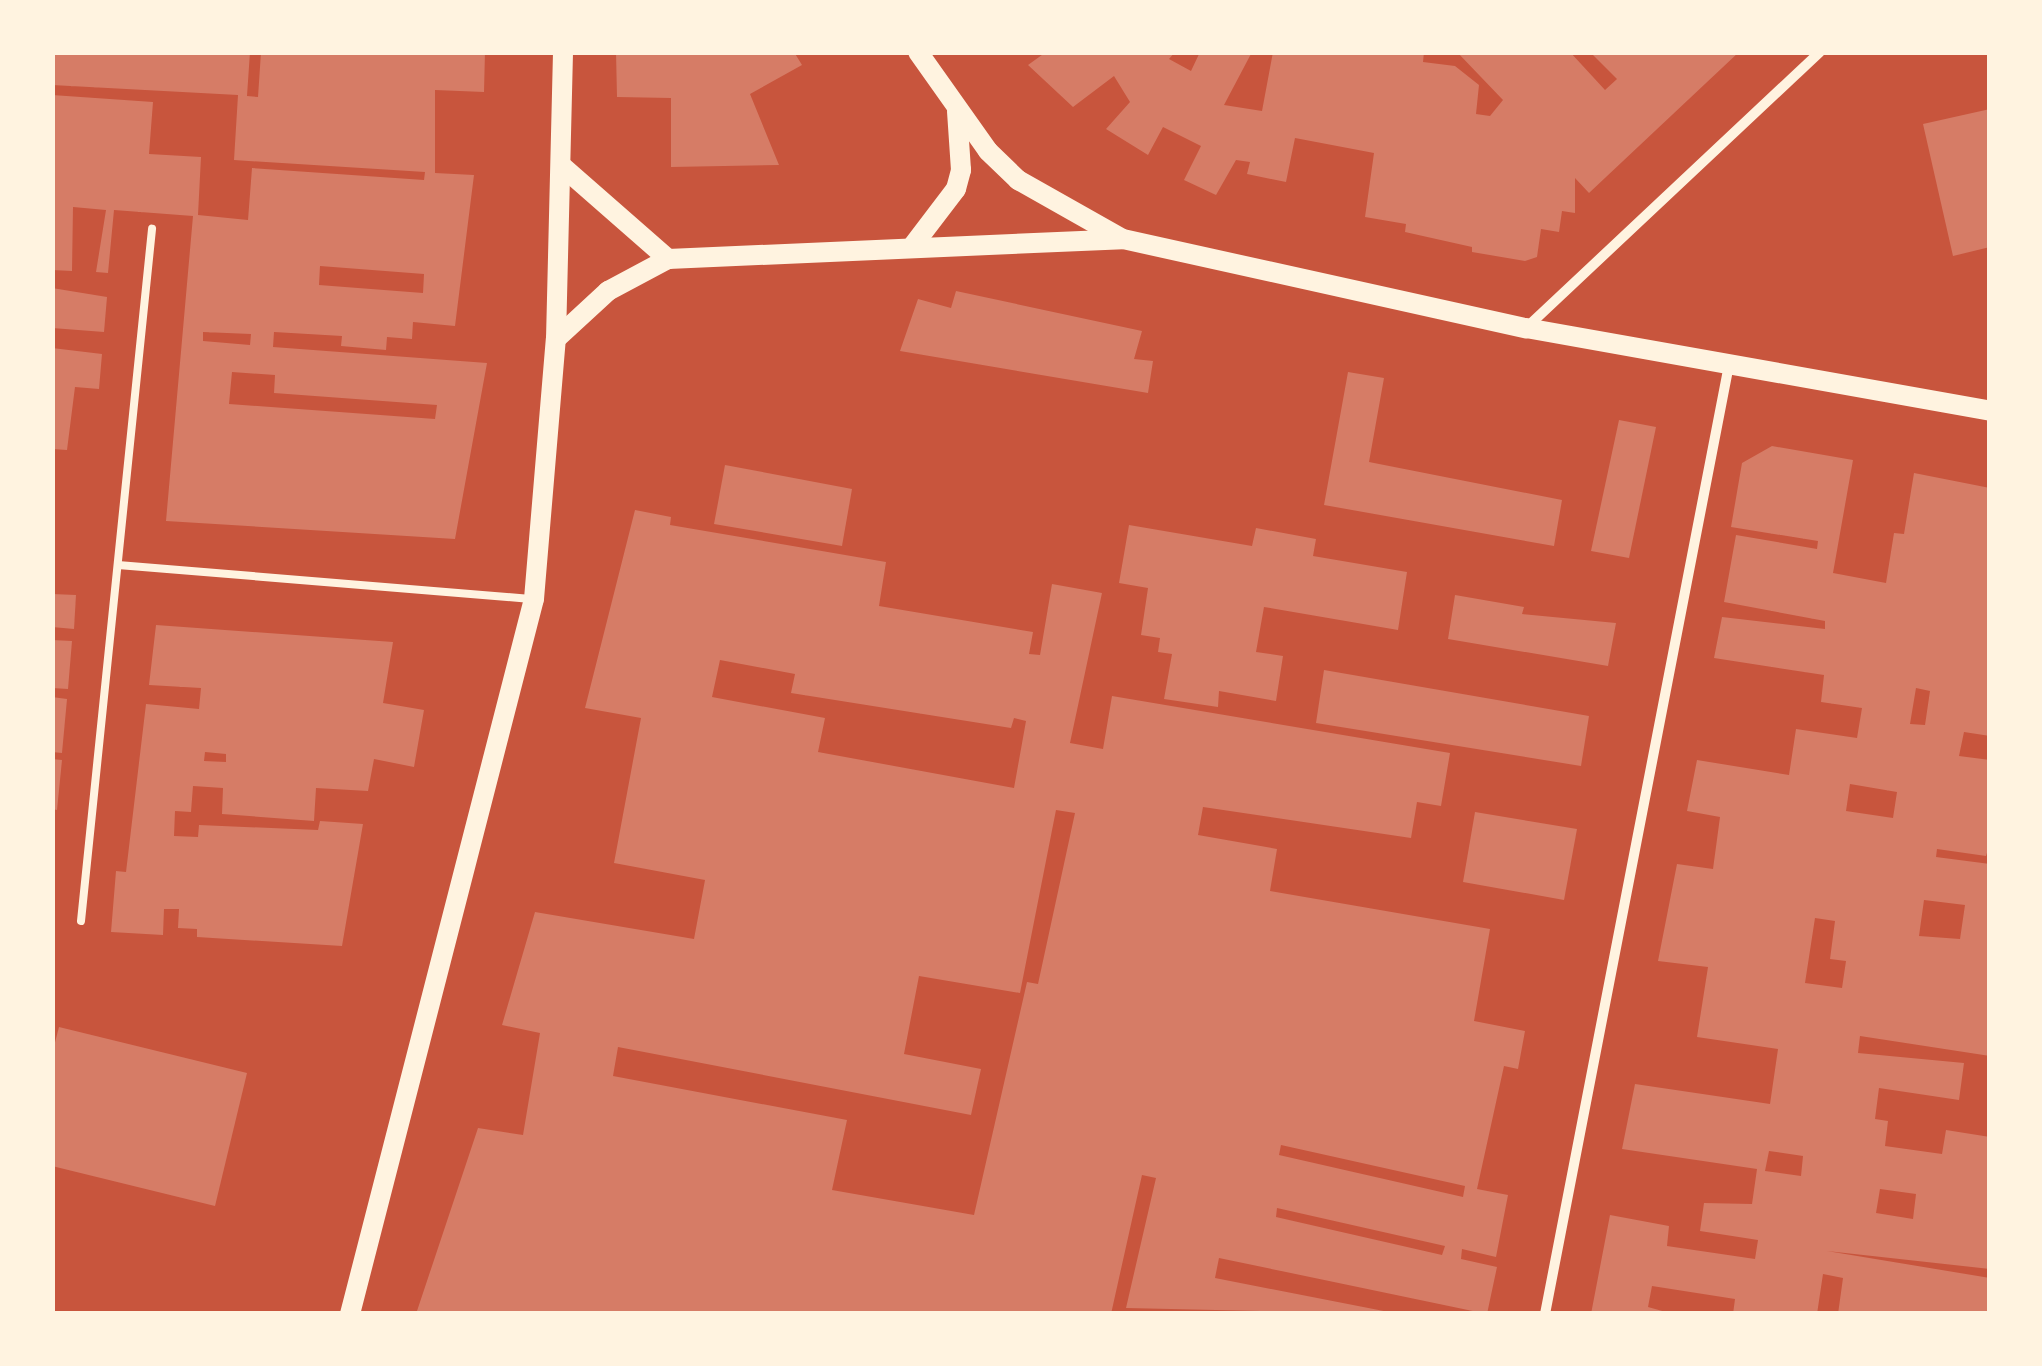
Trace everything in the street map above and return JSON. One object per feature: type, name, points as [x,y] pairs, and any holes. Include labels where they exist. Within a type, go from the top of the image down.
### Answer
[{"type":"main road","points":[[350,1314],[534,598],[556,339],[564,167],[564,52]]},
{"type":"main road","points":[[918,52],[957,111],[1018,180],[1123,239]]},
{"type":"main road","points":[[911,248],[956,189],[961,170],[957,111]]},
{"type":"main road","points":[[564,167],[668,259]]},
{"type":"main road","points":[[556,339],[608,291],[668,259],[1123,239],[1526,328],[1990,411]]},
{"type":"street","points":[[1526,328],[1820,52]]},
{"type":"street","points":[[1545,1314],[1729,364]]},
{"type":"lane","points":[[81,920],[152,229]]},
{"type":"lane","points":[[118,565],[534,598]]},
{"type":"building","points":[[52,52],[250,52],[247,96],[258,97],[261,52],[485,52],[484,92],[435,90],[435,173],[474,175],[455,326],[413,322],[412,339],[387,337],[386,350],[341,346],[342,336],[274,332],[273,347],[487,363],[455,539],[166,521],[193,216],[114,210],[108,273],[96,272],[106,210],[73,207],[72,271],[52,270],[52,95],[153,102],[149,154],[201,157],[198,215],[248,220],[252,168],[424,180],[425,172],[234,160],[238,95],[52,85]],"holes":[[[320,266],[424,274],[423,293],[319,285]],[[203,332],[251,334],[250,345],[203,341]],[[232,372],[275,375],[274,393],[437,405],[435,419],[229,404]]]},
{"type":"building","points":[[616,52],[794,52],[802,65],[750,94],[779,165],[671,167],[671,98],[617,97]]},
{"type":"building","points":[[1046,52],[1175,52],[1169,59],[1191,71],[1200,52],[1252,52],[1224,105],[1262,111],[1273,52],[1424,52],[1423,62],[1455,66],[1479,85],[1476,114],[1490,116],[1503,100],[1457,52],[1570,52],[1605,90],[1617,79],[1590,52],[1739,52],[1589,193],[1575,178],[1575,213],[1562,211],[1559,232],[1541,229],[1537,257],[1525,261],[1472,252],[1472,247],[1405,232],[1406,224],[1365,217],[1374,153],[1295,138],[1286,182],[1247,174],[1250,162],[1236,160],[1216,195],[1184,180],[1201,146],[1163,127],[1148,155],[1106,129],[1130,102],[1114,76],[1073,107],[1028,65]]},
{"type":"building","points":[[1990,109],[1990,247],[1953,256],[1923,124]]},
{"type":"building","points":[[52,288],[107,297],[104,332],[52,328]]},
{"type":"building","points":[[956,291],[1142,331],[1134,359],[1153,361],[1148,393],[900,351],[918,299],[951,308]]},
{"type":"building","points":[[52,348],[102,354],[99,389],[75,387],[67,450],[52,449]]},
{"type":"building","points":[[1348,372],[1384,378],[1369,462],[1562,500],[1554,546],[1324,505]]},
{"type":"building","points":[[1619,420],[1656,427],[1629,558],[1591,551]]},
{"type":"building","points":[[1772,446],[1853,460],[1833,573],[1886,583],[1894,533],[1904,534],[1914,473],[1990,488],[1990,736],[1964,732],[1959,756],[1990,760],[1990,843],[1986,856],[1937,849],[1936,857],[1990,864],[1990,1056],[1860,1036],[1858,1053],[1964,1063],[1959,1100],[1879,1088],[1875,1119],[1888,1121],[1885,1146],[1942,1154],[1946,1130],[1990,1137],[1990,1269],[1827,1251],[1990,1278],[1990,1314],[1838,1314],[1843,1278],[1823,1274],[1817,1314],[1733,1314],[1735,1299],[1652,1286],[1648,1307],[1673,1314],[1591,1314],[1610,1215],[1669,1226],[1667,1246],[1755,1259],[1758,1240],[1700,1231],[1704,1203],[1752,1204],[1757,1169],[1622,1149],[1635,1084],[1770,1104],[1778,1049],[1697,1037],[1708,967],[1658,961],[1677,864],[1713,869],[1720,817],[1687,811],[1697,760],[1789,775],[1796,729],[1857,738],[1862,708],[1821,702],[1824,675],[1714,658],[1722,617],[1825,629],[1825,621],[1724,602],[1736,535],[1817,549],[1818,541],[1731,527],[1742,463]],"holes":[[[1916,688],[1930,691],[1925,725],[1910,724]],[[1850,784],[1897,792],[1893,818],[1846,811]],[[1924,900],[1965,905],[1960,939],[1919,936]],[[1815,918],[1835,921],[1830,959],[1846,961],[1842,988],[1805,983]],[[1769,1151],[1803,1156],[1801,1176],[1765,1171]],[[1880,1189],[1916,1194],[1913,1219],[1876,1213]]]},
{"type":"building","points":[[725,465],[852,489],[842,546],[714,524]]},
{"type":"building","points":[[635,510],[671,517],[670,525],[886,562],[879,606],[1033,632],[1029,654],[1040,655],[1052,584],[1102,593],[1070,743],[1103,749],[1112,696],[1450,753],[1441,806],[1417,802],[1411,838],[1203,807],[1198,835],[1277,849],[1270,891],[1490,929],[1474,1021],[1525,1031],[1518,1069],[1504,1066],[1477,1189],[1508,1195],[1496,1257],[1462,1249],[1461,1259],[1497,1267],[1487,1314],[1219,1258],[1215,1278],[1399,1314],[1126,1308],[1156,1178],[1142,1175],[1111,1314],[416,1314],[478,1128],[523,1135],[540,1033],[502,1025],[535,912],[694,939],[705,880],[614,863],[641,718],[585,708]],"holes":[[[720,660],[795,674],[791,693],[1011,728],[1014,718],[1026,721],[1014,788],[818,752],[825,718],[712,697]],[[1056,810],[1075,813],[1038,984],[1027,982],[974,1215],[832,1190],[847,1120],[613,1076],[618,1047],[971,1115],[981,1069],[904,1054],[919,976],[1020,993]],[[1281,1145],[1465,1186],[1463,1197],[1279,1155]],[[1277,1208],[1445,1246],[1442,1255],[1276,1217]]]},
{"type":"building","points":[[1129,525],[1252,546],[1256,528],[1316,539],[1313,556],[1407,572],[1398,630],[1264,607],[1256,652],[1283,656],[1276,701],[1219,691],[1218,707],[1164,699],[1172,654],[1158,652],[1160,638],[1141,635],[1148,588],[1119,583]]},
{"type":"building","points":[[52,594],[76,595],[74,629],[52,627]]},
{"type":"building","points":[[1455,595],[1524,607],[1522,614],[1616,623],[1608,666],[1448,639]]},
{"type":"building","points":[[156,625],[393,642],[383,703],[424,710],[414,767],[374,759],[368,791],[316,788],[314,821],[222,814],[223,788],[193,786],[191,812],[175,811],[174,836],[198,837],[199,825],[318,830],[320,821],[363,824],[342,946],[197,937],[197,929],[178,928],[179,909],[164,909],[163,935],[111,932],[116,871],[126,872],[146,704],[199,709],[201,688],[149,685]],"holes":[[[205,752],[226,754],[226,762],[204,761]]]},
{"type":"building","points":[[52,640],[72,641],[68,689],[52,688]]},
{"type":"building","points":[[1324,670],[1589,716],[1581,766],[1316,723]]},
{"type":"building","points":[[52,697],[67,699],[62,753],[52,752]]},
{"type":"building","points":[[52,759],[62,760],[57,810],[52,809]]},
{"type":"building","points":[[1475,812],[1577,829],[1564,900],[1463,882]]},
{"type":"building","points":[[59,1027],[247,1073],[215,1206],[52,1166],[52,1054]]}]
